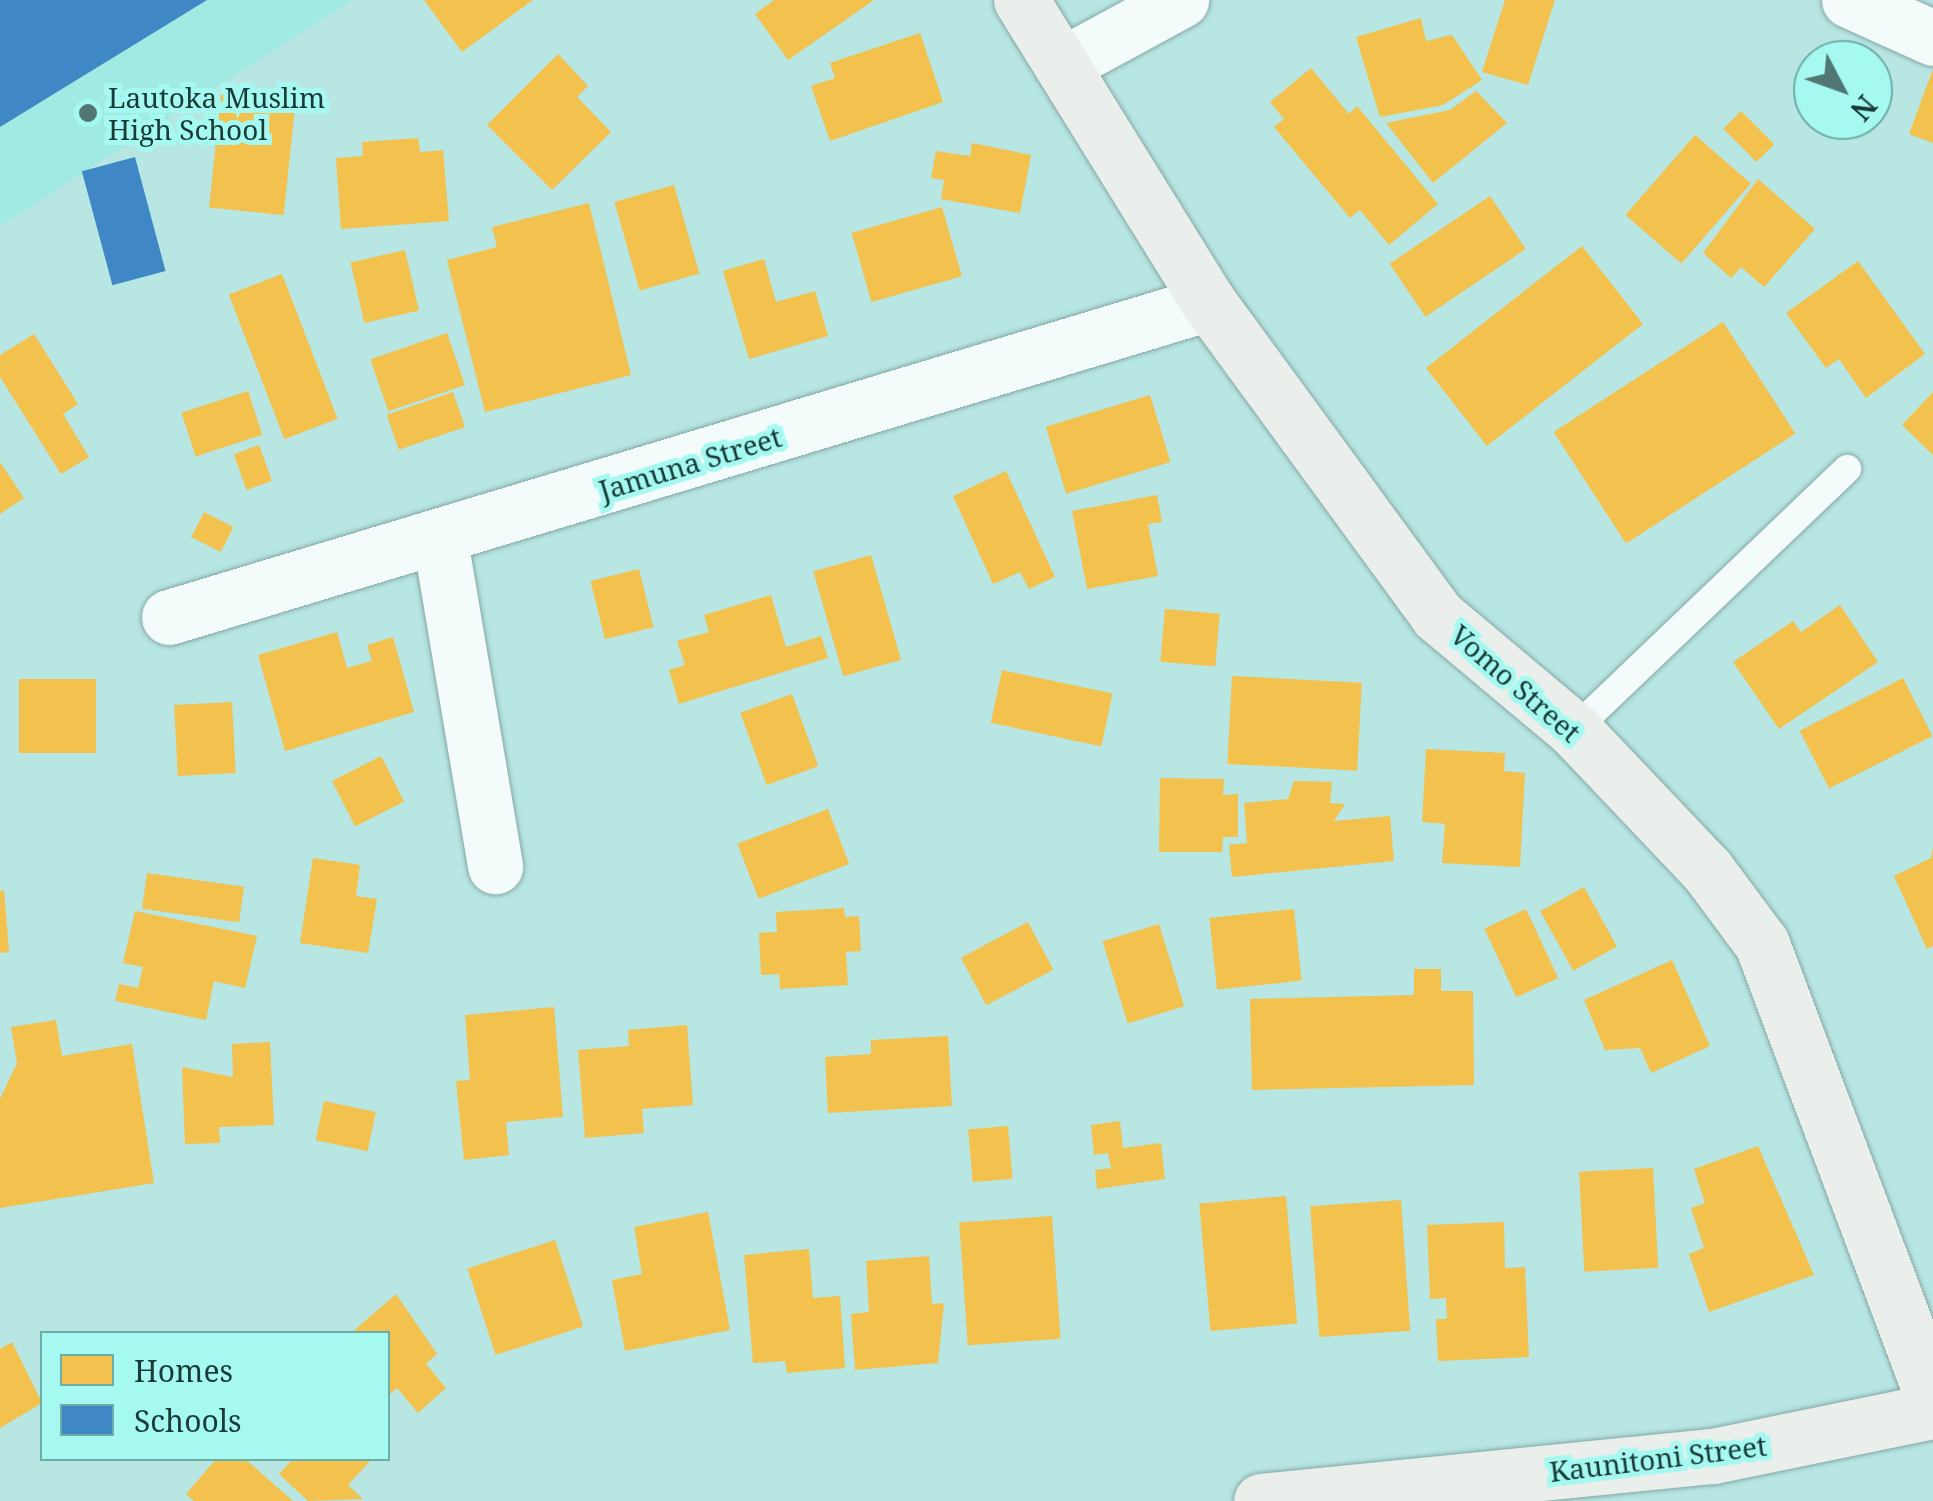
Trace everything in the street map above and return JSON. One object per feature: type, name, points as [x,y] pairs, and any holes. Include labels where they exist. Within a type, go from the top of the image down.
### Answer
[{"type":"main road","name":"Vomo Street","points":[[1022,0],[1067,62],[1210,303],[1437,615],[1574,730],[1707,870],[1762,944],[1933,1400]]},
{"type":"main road","name":"Kaunitoni Street","points":[[1261,1501],[1713,1456],[1933,1411]]},
{"type":"street","points":[[1067,62],[1181,0]]},
{"type":"street","points":[[1848,0],[1933,38]]},
{"type":"street","name":"Jamuna Street","points":[[169,617],[440,540],[1210,303]]},
{"type":"street","points":[[440,540],[495,866]]},
{"type":"lane","points":[[1574,730],[1847,469]]},
{"type":"shaded area","name":"Lautoka Muslim High School","points":[[0,0],[352,0],[0,226]]},
{"type":"building: Homes","points":[[424,0],[533,0],[462,52]]},
{"type":"building: Homes","points":[[774,0],[874,0],[788,60],[755,14]]},
{"type":"building: Homes","points":[[1505,0],[1555,0],[1528,85],[1482,72]]},
{"type":"building: Homes","points":[[1421,18],[1426,41],[1452,35],[1482,80],[1443,105],[1380,117],[1356,37]]},
{"type":"building: Homes","points":[[920,33],[943,102],[830,141],[811,86],[835,78],[830,63]]},
{"type":"building: Homes","points":[[558,54],[588,86],[577,97],[611,132],[552,190],[487,125]]},
{"type":"building: Homes","points":[[1311,68],[1349,114],[1357,106],[1438,204],[1389,245],[1360,210],[1350,218],[1274,127],[1284,119],[1270,102]]},
{"type":"building: Homes","points":[[1933,69],[1933,143],[1909,134]]},
{"type":"building: Homes","points":[[1476,91],[1507,123],[1433,183],[1386,123],[1450,110]]},
{"type":"building: Homes","points":[[221,94],[296,102],[284,215],[209,207]]},
{"type":"building: Homes","points":[[1741,111],[1774,144],[1757,162],[1723,129]]},
{"type":"building: Homes","points":[[1695,135],[1751,184],[1681,264],[1625,215]]},
{"type":"building: Homes","points":[[418,138],[420,152],[443,150],[449,221],[341,229],[336,158],[363,156],[362,142]]},
{"type":"building: Homes","points":[[972,143],[1031,155],[1020,213],[941,199],[944,180],[931,178],[936,151],[970,156]]},
{"type":"building: Homes","points":[[1758,179],[1815,229],[1764,287],[1741,267],[1731,278],[1703,253]]},
{"type":"building: Homes","points":[[674,185],[699,273],[640,291],[614,202]]},
{"type":"building: Homes","points":[[1490,196],[1526,249],[1425,317],[1390,264]]},
{"type":"building: Homes","points":[[589,203],[631,375],[485,412],[447,260],[497,247],[492,227]]},
{"type":"building: Homes","points":[[942,207],[962,276],[871,302],[852,233]]},
{"type":"building: Homes","points":[[1582,246],[1643,324],[1487,446],[1426,368]]},
{"type":"building: Homes","points":[[405,250],[419,310],[364,323],[350,263]]},
{"type":"building: Homes","points":[[764,259],[776,302],[815,291],[828,336],[749,359],[723,271]]},
{"type":"building: Homes","points":[[1858,261],[1925,354],[1866,398],[1839,359],[1826,368],[1786,313]]},
{"type":"building: Homes","points":[[282,274],[338,419],[284,439],[229,294]]},
{"type":"building: Homes","points":[[1723,322],[1795,434],[1626,544],[1554,432]]},
{"type":"building: Homes","points":[[447,333],[465,385],[388,411],[370,359]]},
{"type":"building: Homes","points":[[34,334],[78,404],[63,414],[89,457],[61,474],[0,377],[0,355]]},
{"type":"building: Homes","points":[[248,391],[262,435],[196,456],[181,413]]},
{"type":"building: Homes","points":[[453,392],[465,427],[399,450],[387,415]]},
{"type":"building: Homes","points":[[1933,392],[1933,455],[1902,425]]},
{"type":"building: Homes","points":[[1150,395],[1170,462],[1066,494],[1046,427]]},
{"type":"building: Homes","points":[[259,445],[272,481],[247,490],[234,454]]},
{"type":"building: Homes","points":[[0,462],[24,498],[0,514]]},
{"type":"building: Homes","points":[[1006,471],[1055,577],[1029,589],[1020,572],[993,584],[953,496]]},
{"type":"building: Homes","points":[[1157,495],[1162,522],[1148,524],[1158,576],[1087,589],[1072,511]]},
{"type":"building: Homes","points":[[204,512],[233,527],[221,552],[191,537]]},
{"type":"building: Homes","points":[[871,555],[901,660],[843,676],[813,572]]},
{"type":"building: Homes","points":[[639,569],[654,627],[605,639],[590,581]]},
{"type":"building: Homes","points":[[771,595],[786,647],[821,636],[828,658],[679,704],[669,670],[685,665],[677,641],[709,632],[704,615]]},
{"type":"building: Homes","points":[[1840,605],[1878,662],[1779,729],[1733,662],[1793,621],[1801,632]]},
{"type":"building: Homes","points":[[1165,609],[1220,614],[1215,667],[1160,662]]},
{"type":"building: Homes","points":[[337,632],[347,668],[372,661],[367,645],[393,637],[414,712],[285,751],[258,655]]},
{"type":"building: Homes","points":[[1002,670],[1113,693],[1101,746],[991,723]]},
{"type":"building: Homes","points":[[1232,676],[1362,683],[1357,771],[1227,764]]},
{"type":"building: Homes","points":[[1903,678],[1933,736],[1829,789],[1800,731]]},
{"type":"building: Homes","points":[[19,679],[96,679],[96,753],[19,753]]},
{"type":"building: Homes","points":[[792,694],[818,766],[767,785],[740,713]]},
{"type":"building: Homes","points":[[232,702],[236,773],[178,776],[174,705]]},
{"type":"building: Homes","points":[[1426,749],[1505,753],[1504,771],[1525,773],[1520,867],[1442,863],[1445,824],[1422,822]]},
{"type":"building: Homes","points":[[381,756],[404,801],[355,826],[332,781]]},
{"type":"building: Homes","points":[[1160,778],[1224,779],[1223,795],[1238,794],[1238,837],[1223,837],[1222,852],[1159,852]]},
{"type":"building: Homes","points":[[1294,781],[1332,782],[1330,803],[1345,804],[1334,821],[1390,816],[1394,861],[1232,877],[1229,845],[1247,843],[1244,803],[1288,799]]},
{"type":"building: Homes","points":[[828,809],[849,864],[759,899],[737,844]]},
{"type":"building: Homes","points":[[1933,847],[1933,946],[1927,949],[1894,876],[1931,858]]},
{"type":"building: Homes","points":[[313,858],[360,865],[356,896],[377,899],[368,953],[300,943]]},
{"type":"building: Homes","points":[[147,873],[244,887],[239,922],[142,909]]},
{"type":"building: Homes","points":[[1584,887],[1617,946],[1573,971],[1540,911]]},
{"type":"building: Homes","points":[[4,890],[9,952],[0,953],[0,891]]},
{"type":"building: Homes","points":[[844,908],[845,917],[859,916],[861,951],[846,952],[848,985],[780,989],[779,974],[761,975],[759,933],[777,932],[776,912]]},
{"type":"building: Homes","points":[[1294,909],[1302,981],[1217,989],[1209,918]]},
{"type":"building: Homes","points":[[1526,909],[1558,978],[1516,997],[1484,928]]},
{"type":"building: Homes","points":[[135,911],[257,936],[245,988],[214,981],[206,1020],[115,1001],[119,984],[138,988],[143,967],[123,963]]},
{"type":"building: Homes","points":[[1028,922],[1053,970],[986,1005],[961,958]]},
{"type":"building: Homes","points":[[1159,924],[1184,1006],[1128,1023],[1103,941]]},
{"type":"building: Homes","points":[[1672,960],[1710,1046],[1651,1073],[1640,1048],[1605,1050],[1584,1000]]},
{"type":"building: Homes","points":[[1414,969],[1441,969],[1441,991],[1473,991],[1474,1085],[1252,1090],[1250,999],[1414,995]]},
{"type":"building: Homes","points":[[554,1007],[563,1117],[506,1122],[509,1155],[464,1160],[456,1081],[470,1080],[465,1015]]},
{"type":"building: Homes","points":[[56,1020],[62,1056],[132,1044],[154,1183],[0,1208],[0,1099],[17,1063],[11,1027]]},
{"type":"building: Homes","points":[[687,1025],[693,1105],[642,1109],[644,1133],[585,1138],[578,1050],[629,1046],[628,1030]]},
{"type":"building: Homes","points":[[948,1036],[952,1106],[828,1113],[825,1057],[871,1054],[871,1040]]},
{"type":"building: Homes","points":[[270,1042],[274,1125],[219,1127],[220,1143],[185,1144],[182,1067],[233,1077],[232,1044]]},
{"type":"building: Homes","points":[[324,1101],[376,1112],[368,1151],[316,1140]]},
{"type":"building: Homes","points":[[1120,1121],[1123,1148],[1161,1143],[1165,1179],[1097,1189],[1095,1170],[1111,1168],[1108,1153],[1094,1155],[1091,1125]]},
{"type":"building: Homes","points":[[1008,1126],[1013,1179],[973,1182],[968,1129]]},
{"type":"building: Homes","points":[[1758,1146],[1814,1275],[1709,1312],[1689,1254],[1704,1248],[1691,1208],[1705,1203],[1694,1169]]},
{"type":"building: Homes","points":[[1653,1168],[1658,1268],[1584,1272],[1579,1172]]},
{"type":"building: Homes","points":[[1286,1196],[1297,1324],[1210,1331],[1199,1204]]},
{"type":"building: Homes","points":[[1401,1200],[1410,1331],[1319,1337],[1310,1206]]},
{"type":"building: Homes","points":[[708,1212],[730,1330],[625,1351],[612,1280],[642,1274],[634,1227]]},
{"type":"building: Homes","points":[[1052,1216],[1061,1339],[968,1345],[959,1222]]},
{"type":"building: Homes","points":[[1504,1222],[1505,1268],[1525,1267],[1529,1357],[1438,1361],[1436,1319],[1447,1319],[1446,1298],[1430,1299],[1427,1225]]},
{"type":"building: Homes","points":[[555,1240],[583,1327],[496,1355],[468,1268]]},
{"type":"building: Homes","points":[[809,1249],[813,1298],[840,1296],[845,1368],[787,1373],[785,1361],[753,1363],[744,1255]]},
{"type":"building: Homes","points":[[929,1256],[932,1304],[944,1303],[938,1363],[855,1370],[851,1314],[869,1312],[866,1261]]},
{"type":"building: Homes","points":[[396,1294],[437,1354],[426,1364],[446,1388],[418,1413],[397,1388],[390,1394],[390,1331],[353,1331]]},
{"type":"building: Homes","points":[[12,1342],[40,1404],[0,1428],[0,1349]]},
{"type":"building: Homes","points":[[214,1461],[247,1461],[293,1501],[194,1501],[186,1494]]},
{"type":"building: Homes","points":[[291,1461],[370,1461],[348,1485],[363,1499],[308,1501],[279,1474]]},
{"type":"building: Schools","points":[[0,0],[207,0],[0,127]]},
{"type":"building: Schools","points":[[135,157],[166,271],[112,285],[82,171]]},
{"type":"place","name":"Lautoka Muslim High School","points":[[88,113]]}]
